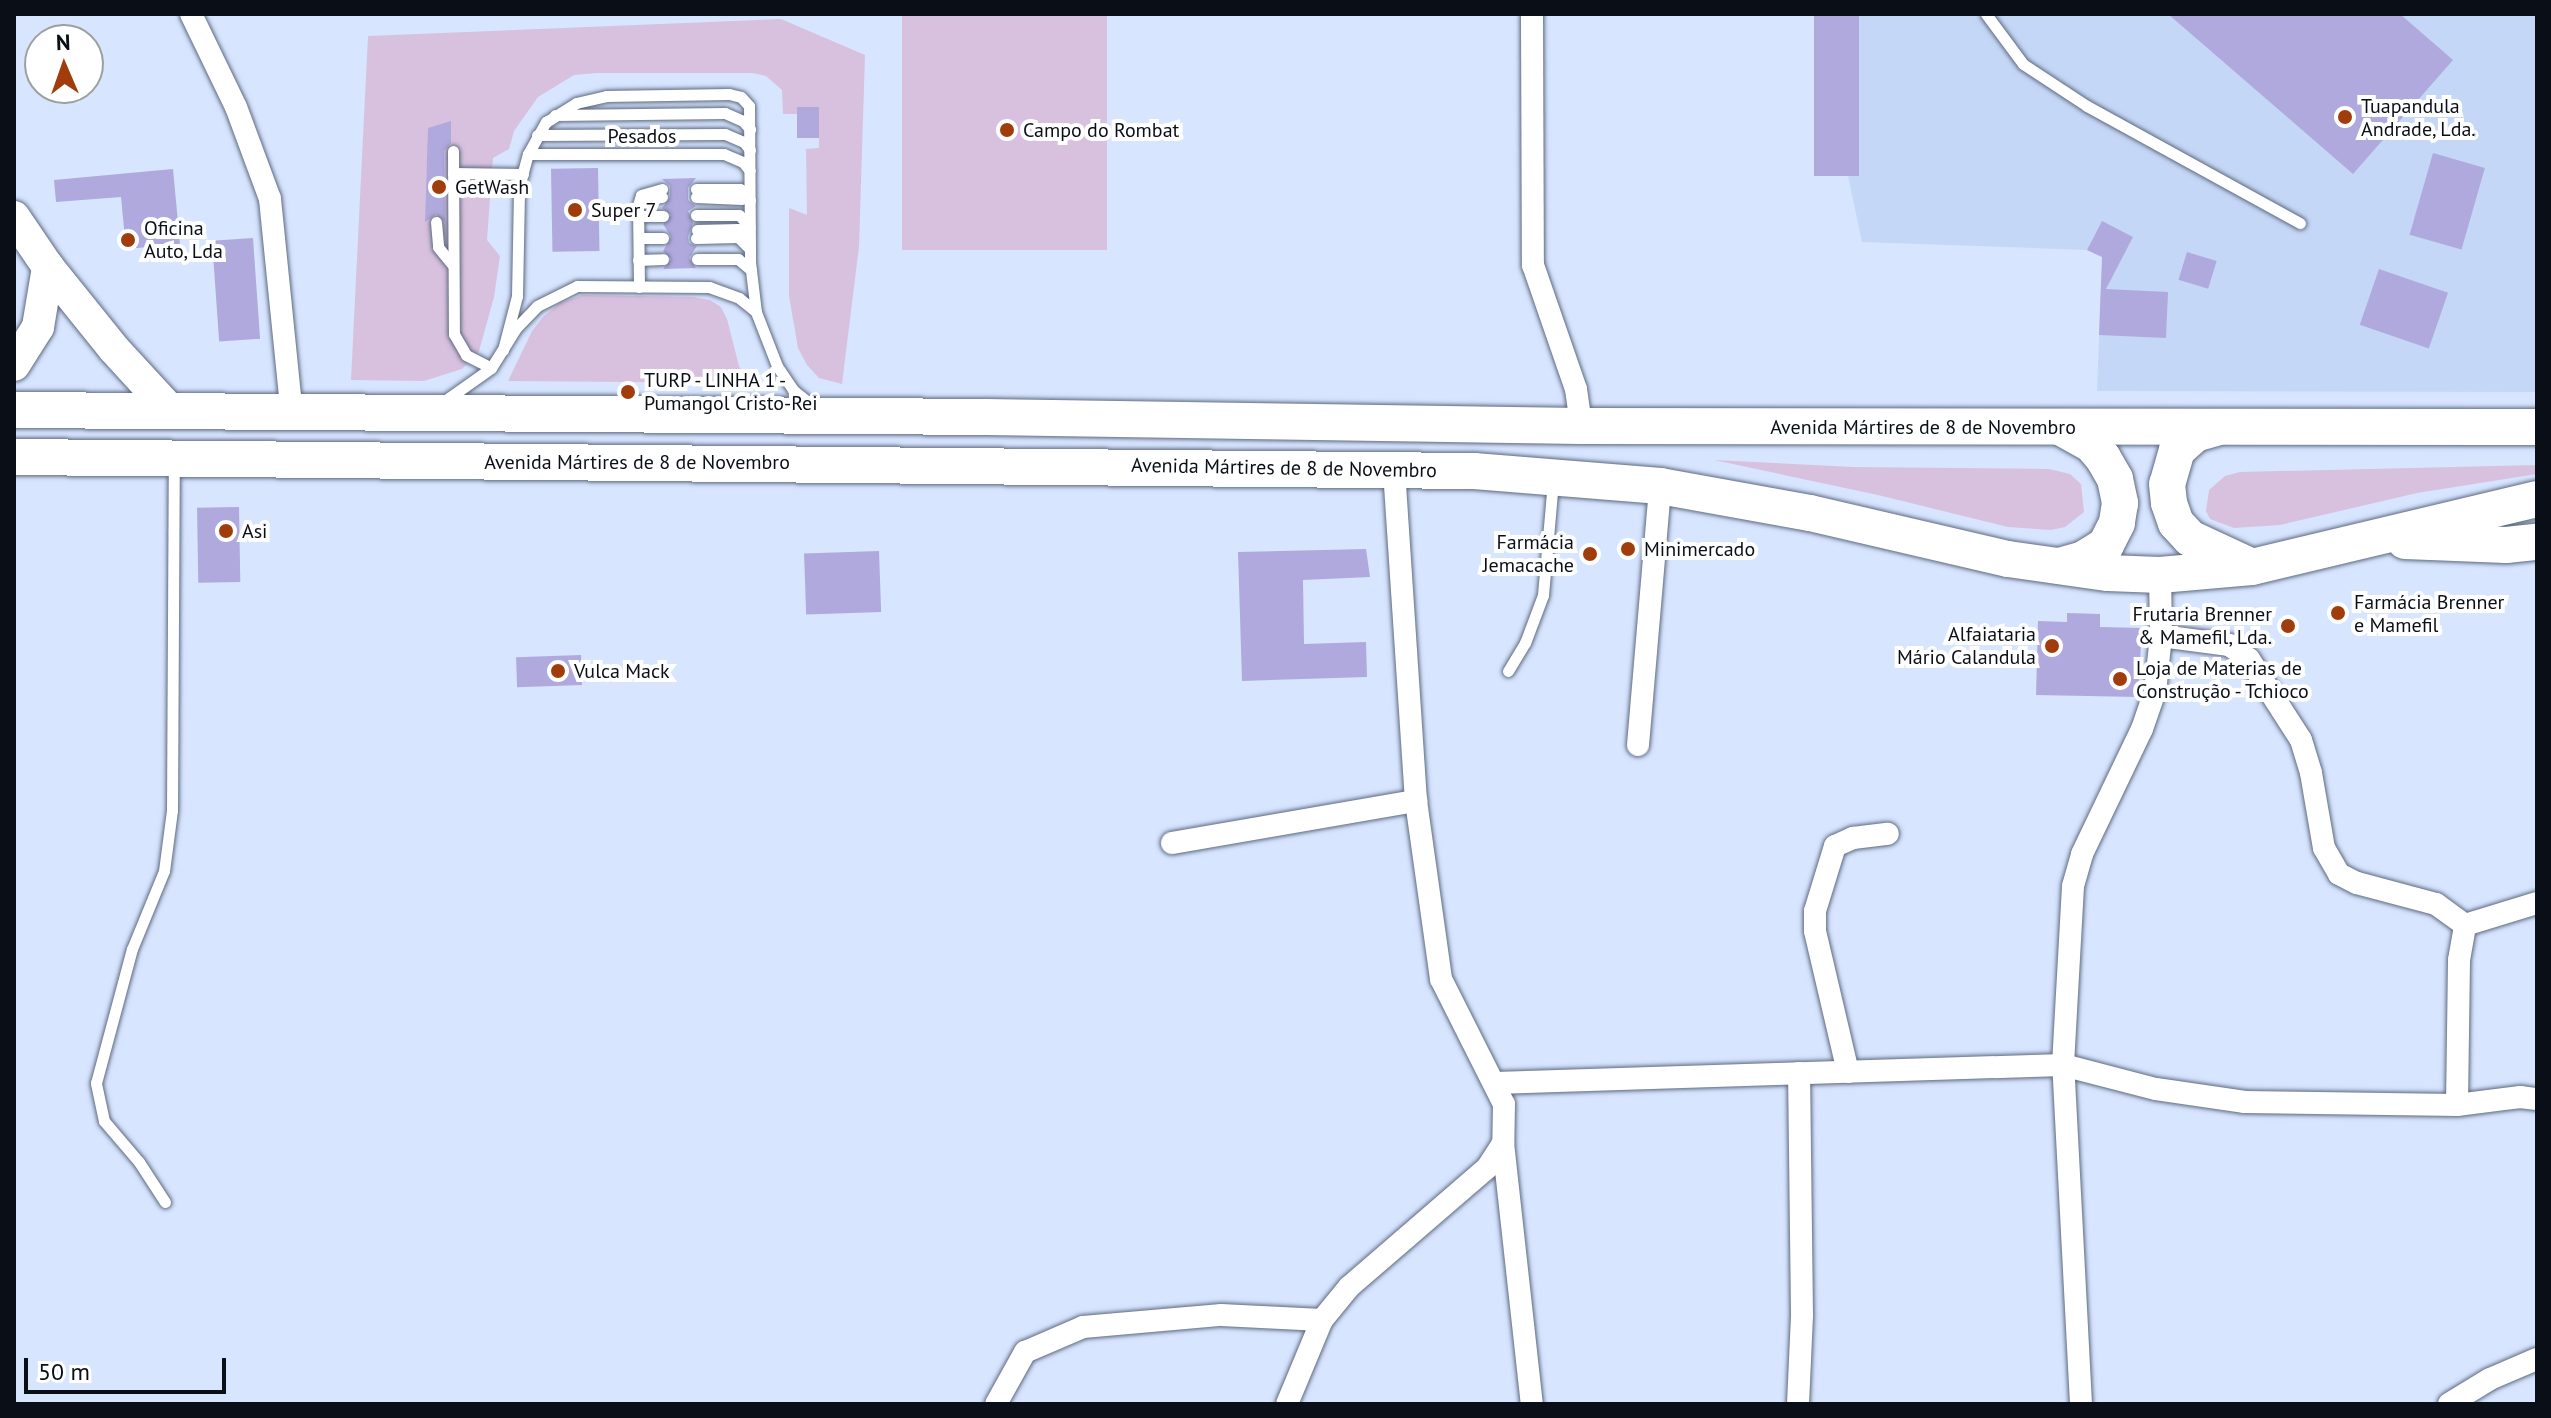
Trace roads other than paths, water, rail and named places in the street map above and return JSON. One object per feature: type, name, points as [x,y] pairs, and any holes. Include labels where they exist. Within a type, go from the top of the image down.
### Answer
[{"type":"main road","points":[[14,217],[48,267],[114,349],[172,412]]},
{"type":"main road","points":[[14,365],[38,327],[48,267]]},
{"type":"main road","name":"Avenida Mártires de 8 de Novembro","points":[[14,410],[1581,426],[2537,427]]},
{"type":"main road","points":[[2059,566],[2084,559],[2106,545],[2117,523],[2120,503],[2115,479],[2103,458],[2091,444],[2060,427]]},
{"type":"main road","points":[[2218,427],[2195,434],[2177,450],[2167,484],[2169,503],[2176,523],[2190,538],[2252,567]]},
{"type":"main road","name":"Avenida Mártires de 8 de Novembro","points":[[14,457],[1012,464],[1394,470],[1553,476],[1660,486],[1760,503],[2008,559],[2160,575],[2252,567],[2537,499]]},
{"type":"main road","points":[[2371,540],[2506,545],[2537,542]]},
{"type":"street","points":[[191,14],[236,107],[270,199],[292,415]]},
{"type":"street","points":[[1532,14],[1533,265],[1576,389],[1581,426]]},
{"type":"street","points":[[1394,470],[1416,801],[1441,979],[1504,1104],[1503,1143],[1532,1404]]},
{"type":"street","points":[[1638,745],[1660,486]]},
{"type":"street","points":[[2081,1404],[2063,1065],[2073,886],[2082,854],[2142,729],[2155,692],[2161,636],[2160,575]]},
{"type":"street","points":[[2161,636],[2229,645],[2249,659],[2301,740],[2311,773],[2324,848],[2339,874],[2357,883],[2436,904],[2465,925]]},
{"type":"street","points":[[1172,843],[1416,801]]},
{"type":"street","points":[[1848,1072],[1815,931],[1815,911],[1835,846],[1853,838],[1888,834]]},
{"type":"street","points":[[2465,925],[2537,903]]},
{"type":"street","points":[[2457,1105],[2459,960],[2465,925]]},
{"type":"street","points":[[1495,1083],[2063,1065],[2156,1089],[2245,1102],[2457,1105],[2520,1097],[2537,1099]]},
{"type":"street","points":[[1798,1404],[1802,1315],[1799,1073]]},
{"type":"street","points":[[1287,1404],[1322,1320],[1349,1287],[1487,1168],[1503,1143]]},
{"type":"street","points":[[996,1404],[1025,1352],[1083,1327],[1221,1315],[1322,1320]]},
{"type":"street","points":[[2449,1404],[2490,1379],[2537,1359]]},
{"type":"lane","points":[[1986,14],[2023,64],[2087,106],[2300,223]]},
{"type":"lane","name":"Pesados","points":[[503,350],[517,296],[523,174],[537,135],[554,115],[576,103],[606,96],[729,94],[741,97],[749,106],[751,266],[756,312],[777,366],[793,390],[826,416]]},
{"type":"lane","name":"Pesados","points":[[554,115],[725,113],[743,121],[750,129]]},
{"type":"lane","name":"Pesados","points":[[537,135],[725,134],[744,142],[750,150]]},
{"type":"lane","points":[[453,151],[454,334],[466,355],[491,368]]},
{"type":"lane","name":"Pesados","points":[[528,154],[724,154],[743,162],[750,171]]},
{"type":"lane","points":[[453,173],[523,174]]},
{"type":"lane","points":[[639,207],[662,203],[651,190],[639,207],[639,287]]},
{"type":"lane","points":[[739,197],[750,224],[739,215],[696,202],[739,197]]},
{"type":"lane","points":[[436,222],[438,247],[452,264]]},
{"type":"lane","points":[[696,234],[738,237],[750,224]]},
{"type":"lane","points":[[639,235],[663,234]]},
{"type":"lane","points":[[638,256],[663,255]]},
{"type":"lane","points":[[697,255],[738,259],[751,266]]},
{"type":"lane","points":[[415,415],[454,397],[491,368],[516,328],[537,306],[559,292],[577,286],[709,287],[739,298],[756,312]]},
{"type":"lane","points":[[165,1202],[139,1162],[104,1121],[96,1083],[132,949],[164,871],[172,810],[174,460]]},
{"type":"lane","points":[[1508,671],[1525,643],[1543,595],[1553,476]]},
{"type":"place","name":"Tuapandula Andrade, Lda.","points":[[2345,117]]},
{"type":"place","name":"Campo do Rombat","points":[[1007,130]]},
{"type":"place","name":"GetWash","points":[[439,187]]},
{"type":"place","name":"Super 7","points":[[575,210]]},
{"type":"place","name":"Oficina Auto, Lda","points":[[128,240]]},
{"type":"place","name":"TURP - LINHA 1 - Pumangol Cristo-Rei","points":[[628,392]]},
{"type":"place","name":"Asi","points":[[226,531]]},
{"type":"place","name":"Minimercado","points":[[1628,549]]},
{"type":"place","name":"Farmácia Jemacache","points":[[1590,554]]},
{"type":"place","name":"Farmácia Brenner e Mamefil","points":[[2338,613]]},
{"type":"place","name":"Frutaria Brenner & Mamefil, Lda.","points":[[2288,626]]},
{"type":"place","name":"Alfaiataria Mário Calandula","points":[[2052,646]]},
{"type":"place","name":"Vulca Mack","points":[[558,671]]},
{"type":"place","name":"Loja de Materias de Construção - Tchioco","points":[[2120,679]]}]
